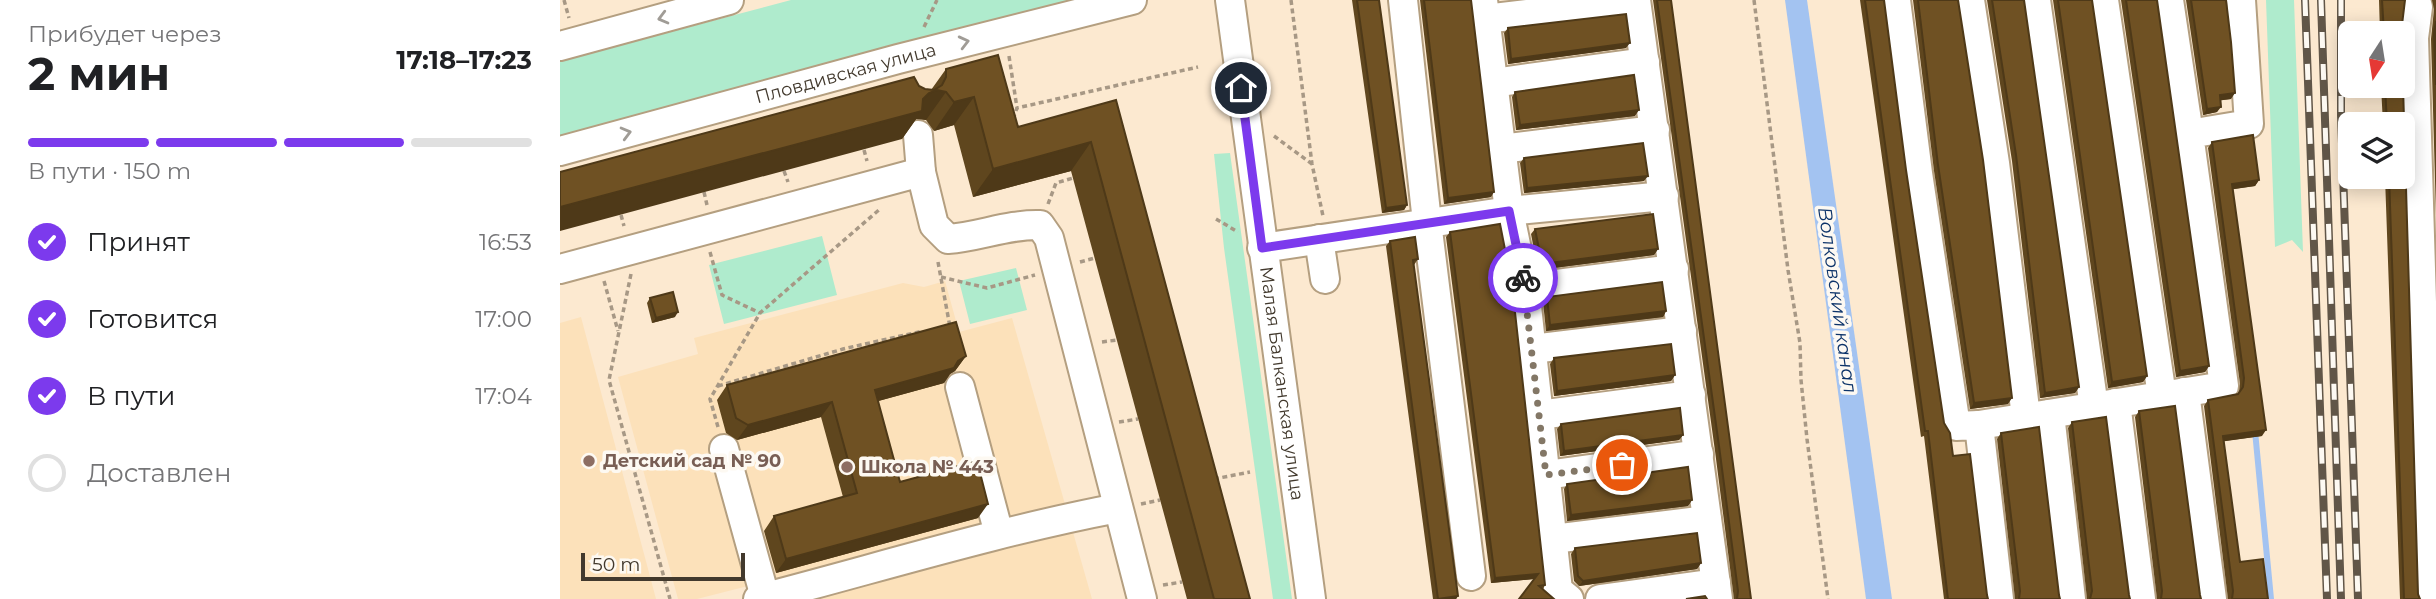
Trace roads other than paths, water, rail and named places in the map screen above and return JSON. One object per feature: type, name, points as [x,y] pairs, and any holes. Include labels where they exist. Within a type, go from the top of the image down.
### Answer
[{"type":"street","points":[[565,34],[729,0]]},
{"type":"street","name":"Пловдивская улица","points":[[560,151],[901,71],[1132,0]]},
{"type":"street","name":"Малая Балканская улица","points":[[1230,0],[1311,599]]},
{"type":"street","points":[[1403,0],[1427,222],[1471,576]]},
{"type":"street","points":[[1569,599],[1559,590],[1525,288],[1509,211],[1484,10],[1636,0],[1717,591],[1600,599]]},
{"type":"street","points":[[1896,0],[1918,173],[1956,426],[1979,425],[2224,386],[2169,0]]},
{"type":"street","points":[[1970,0],[1995,163],[2071,599]]},
{"type":"street","points":[[2036,0],[2141,599]]},
{"type":"street","points":[[2104,0],[2213,599]]},
{"type":"street","points":[[2189,134],[2249,124],[2241,0]]},
{"type":"street","points":[[2423,5],[2414,38],[2431,599]]},
{"type":"street","points":[[1493,83],[1645,62]]},
{"type":"street","points":[[1501,149],[1655,130]]},
{"type":"street","points":[[918,135],[909,175],[934,225],[948,239],[1021,225],[1040,225],[1049,238],[1142,599]]},
{"type":"street","points":[[560,269],[909,175]]},
{"type":"street","points":[[1262,248],[1509,211],[1664,196]]},
{"type":"street","points":[[1323,238],[1325,279]]},
{"type":"street","points":[[1525,288],[1674,269]]},
{"type":"street","points":[[1532,349],[1682,331]]},
{"type":"street","points":[[960,387],[999,534]]},
{"type":"street","points":[[1539,415],[1691,395]]},
{"type":"street","points":[[1979,425],[1999,599]]},
{"type":"street","points":[[724,449],[761,598],[999,534],[1118,508]]},
{"type":"street","points":[[1546,475],[1699,454]]},
{"type":"street","points":[[1553,539],[1707,520]]},
{"type":"water","name":"Волковский канал","points":[[1785,0],[1807,0],[1892,599],[1866,599]]},
{"type":"waterway","points":[[2255,431],[2271,599]]},
{"type":"railway","points":[[2305,0],[2327,599]]},
{"type":"railway","points":[[2321,0],[2341,599]]},
{"type":"railway","points":[[2341,0],[2341,115],[2358,599]]},
{"type":"place","name":"Детский сад № 90","points":[[589,461]]},
{"type":"place","name":"Школа № 443","points":[[847,467]]}]
